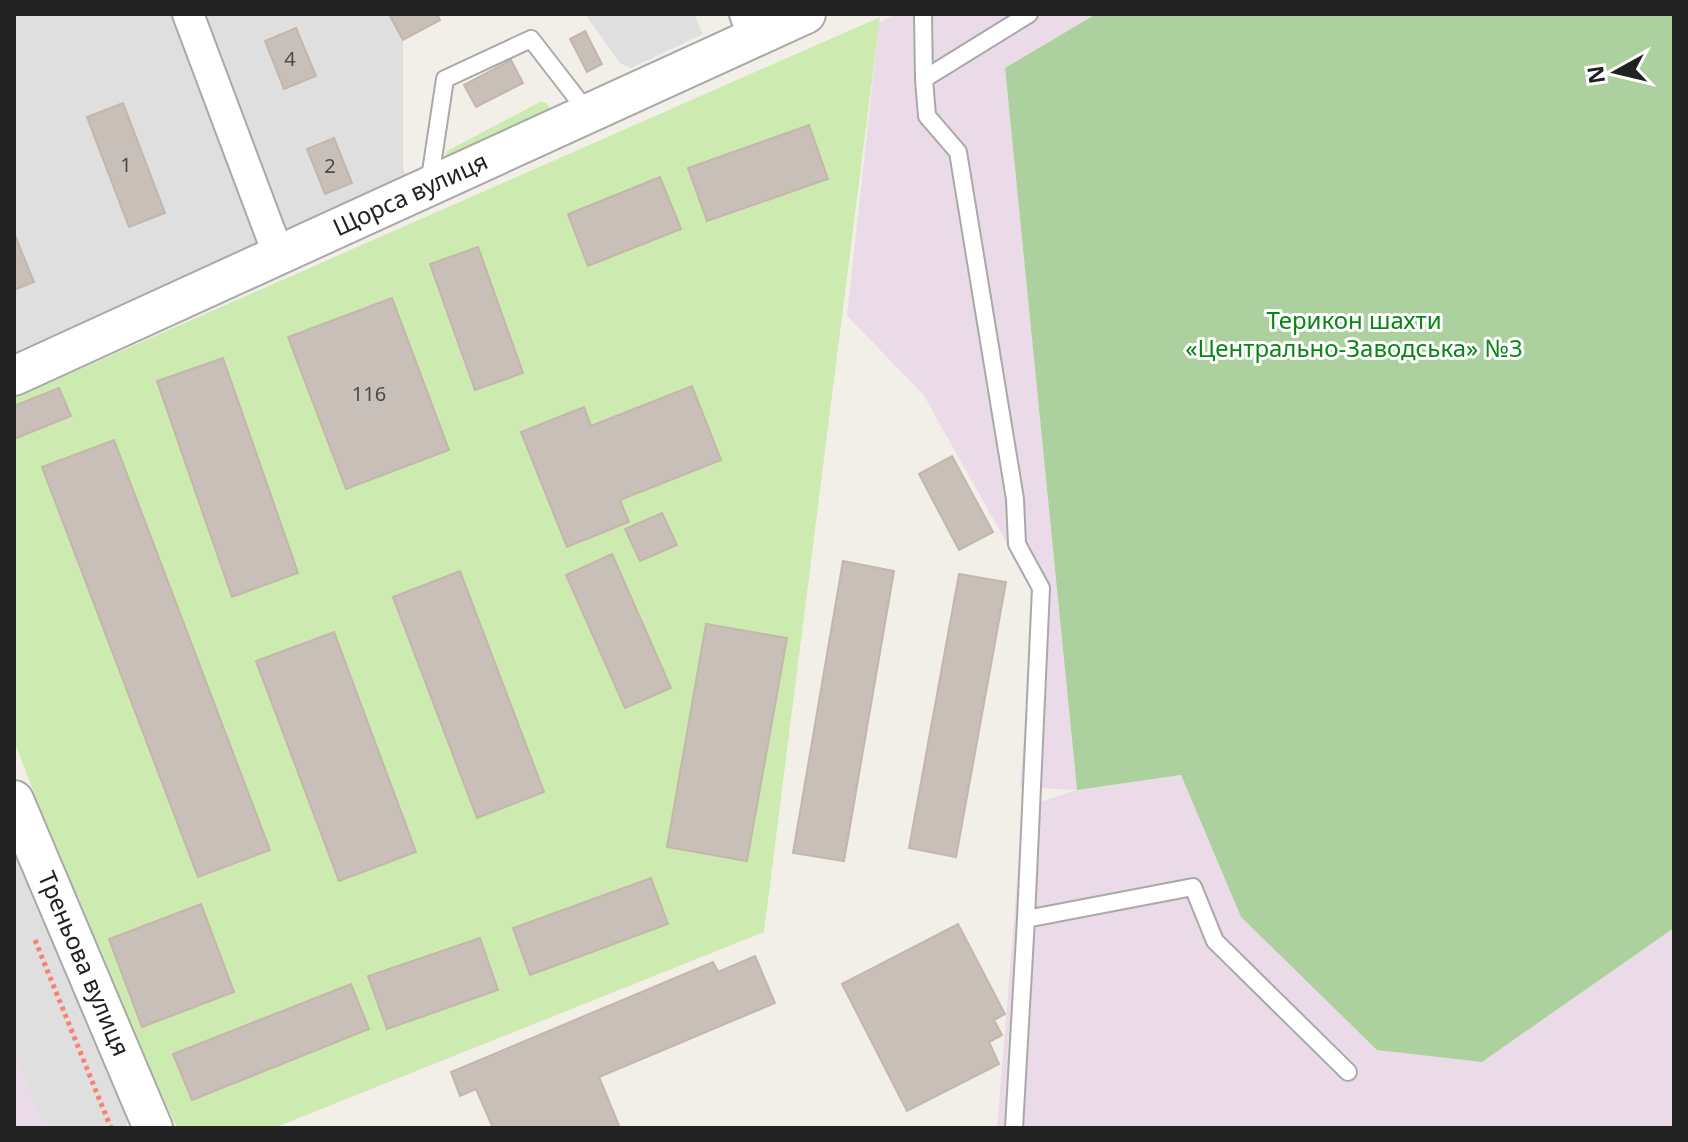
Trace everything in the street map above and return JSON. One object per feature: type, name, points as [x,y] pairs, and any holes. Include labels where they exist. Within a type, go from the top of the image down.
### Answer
[{"type":"street","points":[[188,14],[279,256]]},
{"type":"street","name":"Щорса вулиця","points":[[14,376],[589,114],[750,26],[806,14]]},
{"type":"street","name":"Треньова вулиця","points":[[14,800],[153,1128]]},
{"type":"lane","points":[[923,14],[927,116],[958,152],[1015,499],[1017,544],[1041,588],[1014,1128]]},
{"type":"lane","points":[[924,79],[1029,14]]},
{"type":"lane","points":[[429,187],[445,79],[531,39],[589,114]]},
{"type":"lane","points":[[1026,919],[1193,887],[1215,941],[1348,1072]]},
{"type":"path","points":[[31,931],[111,1128]]},
{"type":"shaded area","points":[[14,14],[393,14],[390,16],[403,40],[403,168],[408,182],[14,361]]},
{"type":"shaded area","points":[[585,14],[694,14],[703,34],[631,68],[620,63]]},
{"type":"shaded area","points":[[895,14],[1096,14],[1005,68],[1077,790],[1181,775],[1241,917],[1482,1062],[1674,928],[1674,1128],[997,1128],[1023,808],[1076,790],[1020,787],[1035,593],[923,394],[847,316],[879,23]]},
{"type":"shaded area","points":[[14,842],[127,1118],[127,1128],[14,1128]]},
{"type":"shaded area","points":[[14,1054],[45,1128],[14,1128]]},
{"type":"green space","name":"Терикон шахти «Центрально-Заводська» №3","points":[[1096,14],[1674,14],[1674,928],[1482,1062],[1377,1050],[1241,917],[1181,775],[1077,790],[1005,68]]},
{"type":"green space","points":[[880,17],[764,932],[274,1128],[177,1128],[91,940],[14,741],[14,398]]},
{"type":"green space","points":[[540,102],[550,108],[547,113],[449,161],[445,155],[447,151]]},
{"type":"building","points":[[437,14],[440,20],[403,40],[390,16]]},
{"type":"building","points":[[296,28],[316,76],[284,89],[265,41]]},
{"type":"building","points":[[585,31],[602,64],[587,72],[570,39]]},
{"type":"building","points":[[511,60],[523,83],[476,107],[464,85]]},
{"type":"building","points":[[123,103],[165,213],[129,227],[87,117]]},
{"type":"building","points":[[809,125],[828,179],[707,221],[688,168]]},
{"type":"building","points":[[334,138],[352,183],[325,194],[307,149]]},
{"type":"building","points":[[660,177],[681,229],[588,266],[568,214]]},
{"type":"building","points":[[14,233],[34,282],[14,290]]},
{"type":"building","points":[[478,247],[523,373],[475,390],[430,264]]},
{"type":"building","points":[[392,298],[449,450],[346,489],[288,337]]},
{"type":"building","points":[[223,358],[298,573],[232,597],[157,381]]},
{"type":"building","points":[[692,386],[721,460],[620,500],[629,522],[567,547],[521,432],[584,407],[591,426]]},
{"type":"building","points":[[59,388],[71,416],[14,439],[14,406]]},
{"type":"building","points":[[114,440],[270,850],[198,877],[42,467]]},
{"type":"building","points":[[952,456],[993,532],[959,550],[919,474]]},
{"type":"building","points":[[662,513],[677,545],[640,561],[625,529]]},
{"type":"building","points":[[612,554],[671,688],[625,708],[566,575]]},
{"type":"building","points":[[843,561],[894,571],[844,861],[793,853]]},
{"type":"building","points":[[460,571],[544,792],[477,818],[393,597]]},
{"type":"building","points":[[959,574],[1006,582],[956,857],[909,848]]},
{"type":"building","points":[[706,624],[787,638],[747,861],[667,847]]},
{"type":"building","points":[[334,632],[416,852],[339,881],[256,661]]},
{"type":"building","points":[[651,878],[668,924],[530,975],[513,928]]},
{"type":"building","points":[[201,904],[234,992],[142,1027],[109,939]]},
{"type":"building","points":[[958,924],[1005,1014],[994,1020],[1002,1035],[989,1042],[999,1064],[907,1111],[842,984]]},
{"type":"building","points":[[480,938],[498,990],[387,1029],[368,976]]},
{"type":"building","points":[[755,956],[775,1003],[599,1077],[620,1128],[493,1128],[476,1089],[460,1096],[451,1072],[713,962],[718,972]]},
{"type":"building","points":[[351,984],[369,1029],[192,1100],[173,1054]]}]
